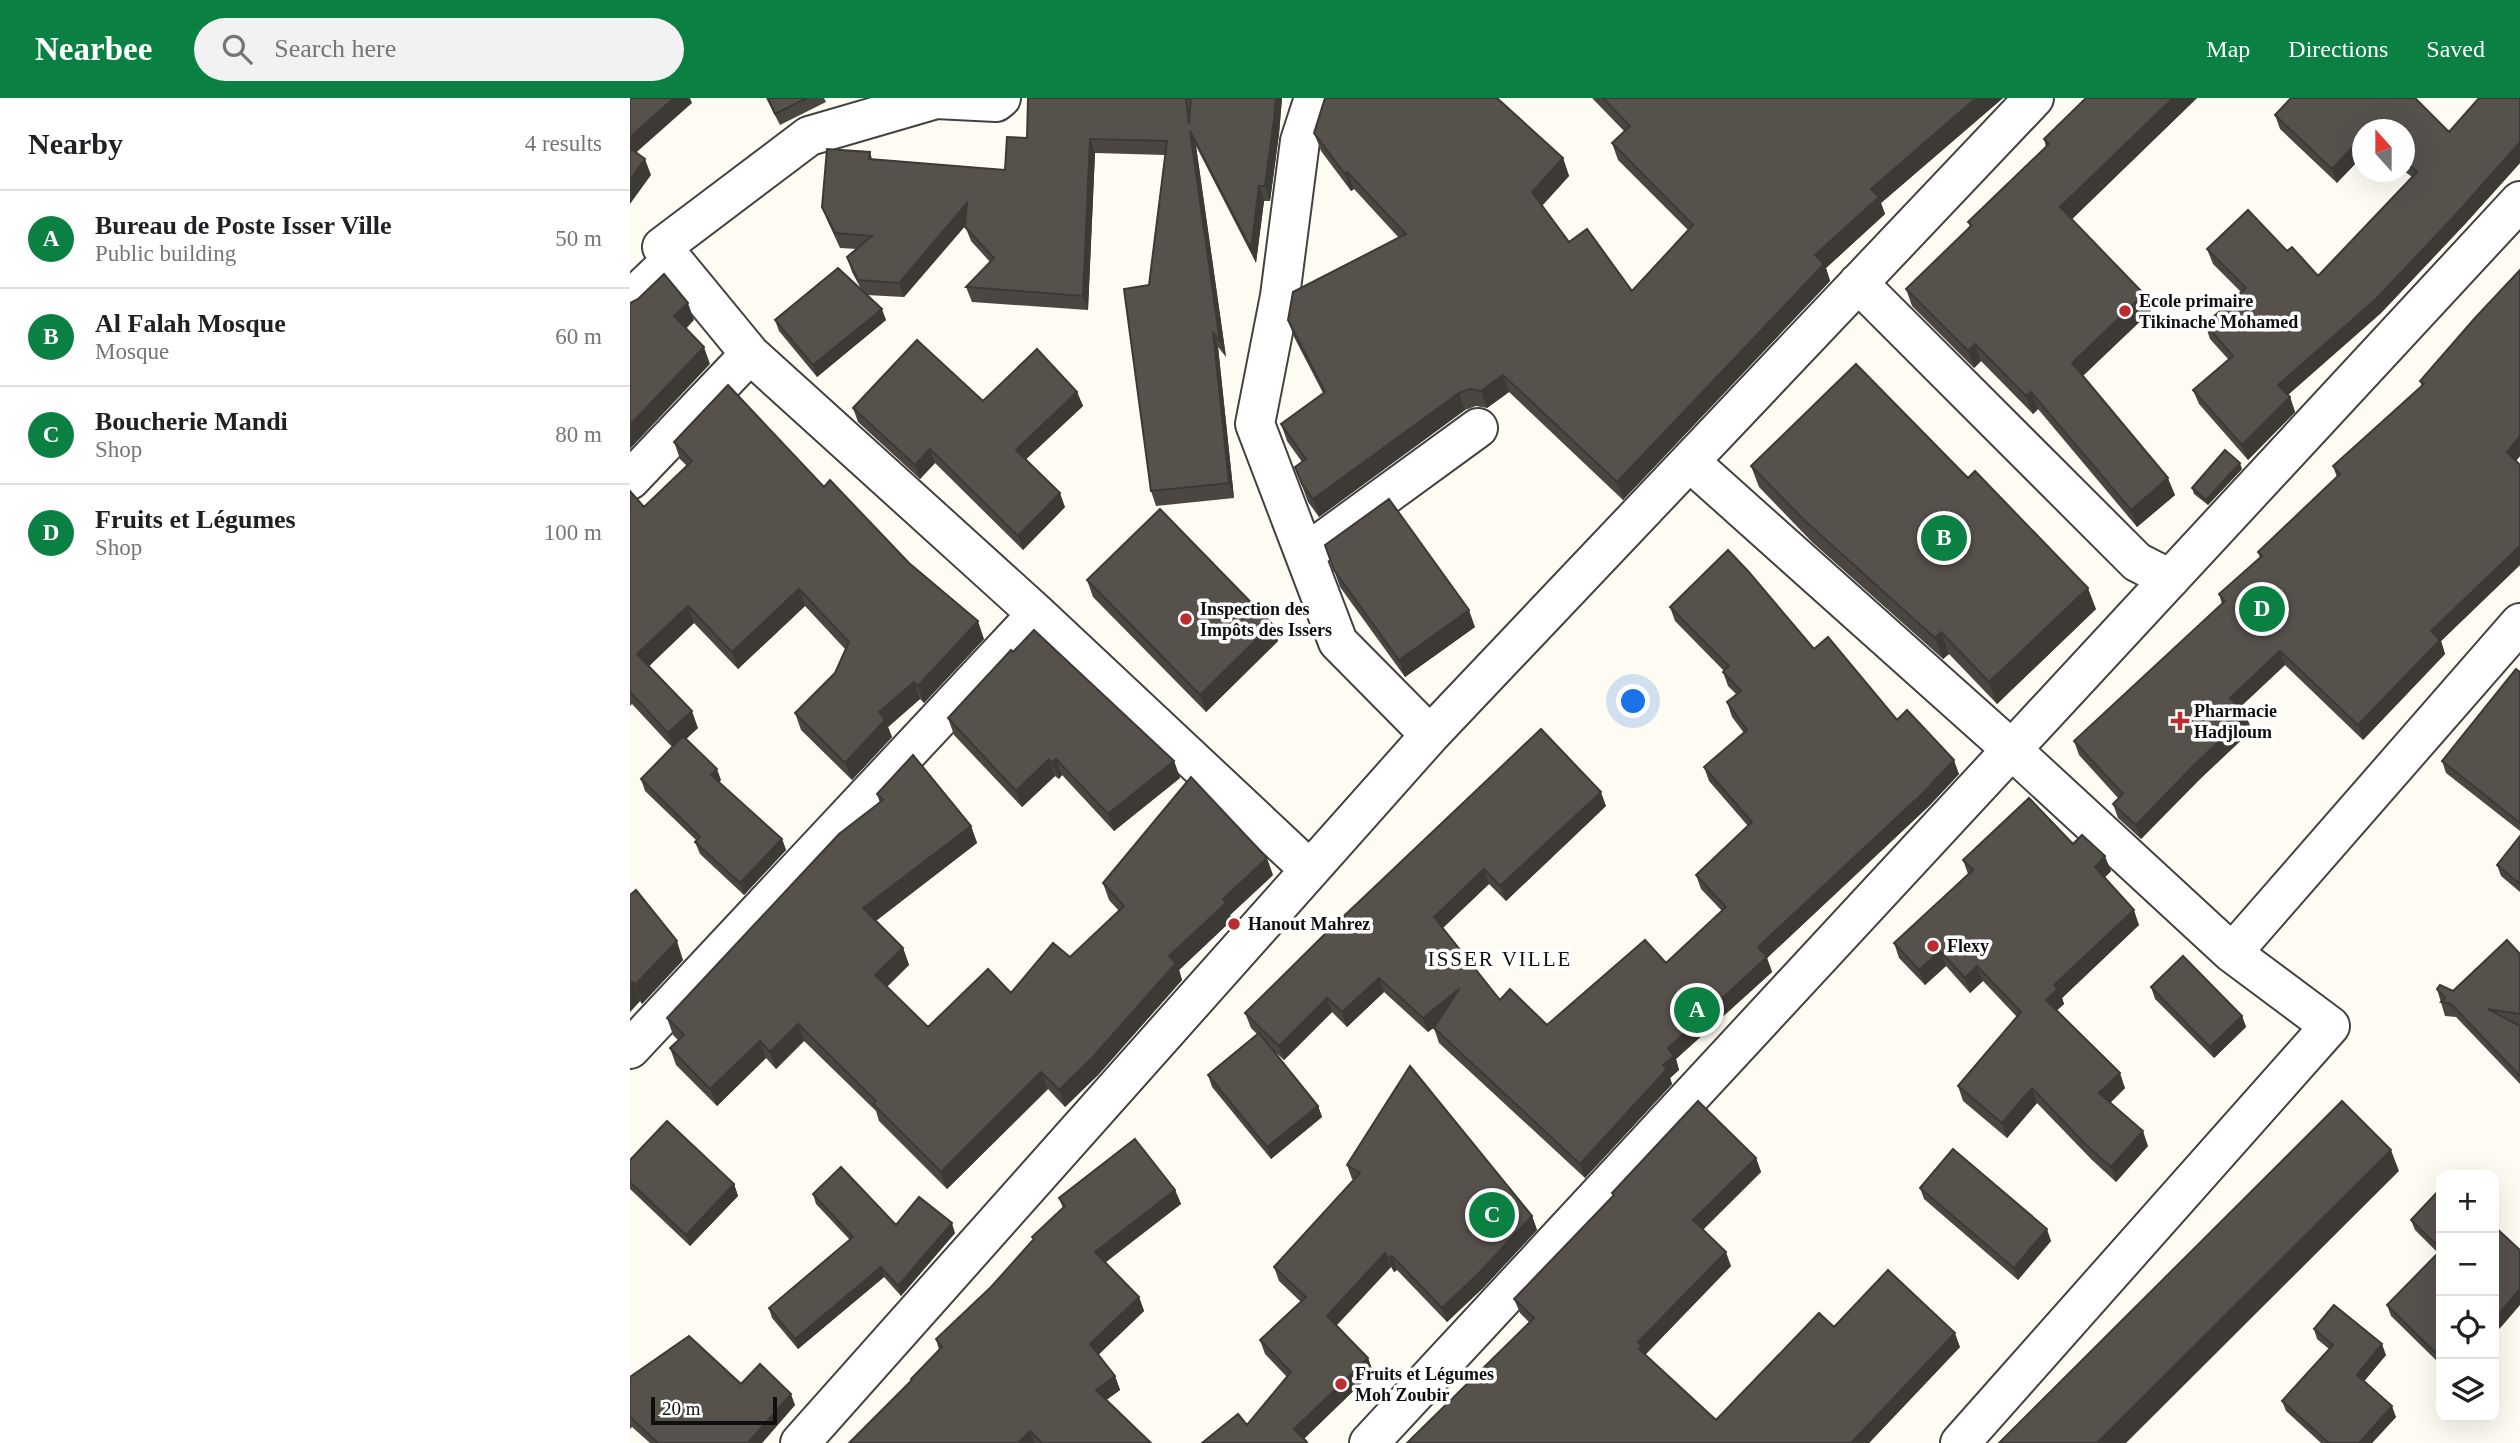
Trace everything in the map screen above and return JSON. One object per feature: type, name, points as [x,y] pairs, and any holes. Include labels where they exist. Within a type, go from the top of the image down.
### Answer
[{"type":"street","points":[[1001,98],[996,102],[936,99],[809,136],[662,247],[750,354],[1037,614],[1310,870]]},
{"type":"street","points":[[1314,98],[1300,141],[1280,296],[1255,424],[1338,642],[1430,735]]},
{"type":"street","points":[[800,1443],[1430,735],[2034,98]]},
{"type":"street","points":[[1369,1443],[2520,201]]},
{"type":"street","points":[[630,300],[672,260]]},
{"type":"street","points":[[1858,283],[2137,562],[2169,579]]},
{"type":"street","points":[[630,480],[750,354]]},
{"type":"street","points":[[1305,554],[1478,428]]},
{"type":"street","points":[[1690,462],[2012,750],[2232,953],[2330,1026],[1960,1443]]},
{"type":"street","points":[[630,1049],[1037,614]]},
{"type":"street","points":[[2232,953],[2520,623]]},
{"type":"building","points":[[630,98],[674,98],[630,137]]},
{"type":"building","points":[[768,98],[807,98],[775,114]]},
{"type":"building","points":[[1028,98],[1191,98],[1276,98],[1265,186],[1259,186],[1251,249],[1190,131],[1220,342],[1213,332],[1229,483],[1151,491],[1124,289],[1149,285],[1167,141],[1090,139],[1083,296],[966,287],[994,258],[965,227],[967,203],[899,283],[858,280],[847,257],[872,236],[835,233],[822,207],[827,149],[870,152],[869,159],[1005,170],[1007,137],[1027,138]],"holes":[[[1191,98],[1189,124],[1186,100]]]},
{"type":"building","points":[[1325,98],[1497,98],[1563,158],[1532,192],[1569,242],[1587,229],[1632,291],[1693,225],[1612,143],[1630,126],[1603,98],[1976,98],[1871,189],[1879,197],[1815,255],[1824,264],[1617,482],[1503,375],[1481,391],[1470,389],[1459,393],[1313,499],[1302,484],[1295,467],[1306,459],[1281,424],[1325,392],[1288,320],[1293,292],[1406,234],[1347,172],[1345,174],[1314,133]]},
{"type":"building","points":[[2086,98],[2173,98],[2060,207],[2144,294],[2072,363],[2168,478],[2131,510],[2031,392],[2026,396],[1975,344],[1968,351],[1906,289],[1972,225],[1968,222],[2049,144],[2044,139]]},
{"type":"building","points":[[2291,98],[2415,98],[2449,132],[2479,98],[2520,98],[2520,142],[2376,299],[2278,385],[2290,397],[2242,445],[2193,390],[2233,356],[2205,324],[2246,288],[2207,249],[2248,210],[2287,251],[2292,247],[2318,276],[2407,182],[2415,182],[2417,172],[2415,119],[2352,119],[2352,148],[2332,169],[2275,115]]},
{"type":"building","points":[[630,148],[645,159],[630,180]]},
{"type":"building","points":[[838,268],[882,309],[813,365],[775,320]]},
{"type":"building","points":[[2520,270],[2520,436],[2507,452],[2520,465],[2520,546],[2431,631],[2440,640],[2358,725],[2280,651],[2230,698],[2246,716],[2136,825],[2113,804],[2123,794],[2074,741],[2225,601],[2219,594],[2262,556],[2258,552],[2340,474],[2333,466],[2424,384],[2420,381]]},
{"type":"building","points":[[664,274],[688,303],[674,316],[704,347],[630,425],[630,303],[638,299]]},
{"type":"building","points":[[917,340],[983,401],[1037,349],[1077,392],[1016,450],[1060,493],[1018,536],[930,449],[915,465],[853,408]]},
{"type":"building","points":[[1856,364],[1968,478],[1975,471],[2088,588],[1989,682],[1941,632],[1935,638],[1804,520],[1751,466]]},
{"type":"building","points":[[728,385],[824,487],[830,480],[909,563],[978,621],[918,686],[914,682],[879,712],[885,720],[845,763],[795,713],[835,673],[849,642],[799,589],[732,652],[688,606],[637,654],[692,711],[668,733],[630,692],[630,491],[644,507],[692,461],[674,442]]},
{"type":"building","points":[[2225,450],[2240,463],[2206,500],[2192,488]]},
{"type":"building","points":[[1389,499],[1469,610],[1399,660],[1334,570],[1325,545]]},
{"type":"building","name":"Inspection des Impôts des Issers","points":[[1160,509],[1272,624],[1200,695],[1087,580]]},
{"type":"building","points":[[1728,550],[1814,649],[1828,637],[1897,720],[1907,710],[1954,760],[1924,792],[1758,947],[1767,957],[1668,1048],[1674,1056],[1663,1065],[1667,1069],[1580,1164],[1434,1028],[1459,989],[1423,1018],[1379,978],[1342,1012],[1327,998],[1279,1046],[1245,1013],[1541,729],[1601,792],[1500,886],[1484,869],[1434,917],[1500,1000],[1510,989],[1547,1025],[1645,940],[1666,963],[1726,907],[1696,875],[1752,822],[1704,767],[1747,730],[1727,702],[1741,691],[1723,672],[1729,666],[1670,607]]},
{"type":"building","points":[[1034,630],[1174,761],[1108,814],[1056,759],[1052,763],[1049,759],[1016,791],[948,718],[1011,650],[1013,652]]},
{"type":"building","points":[[2516,669],[2520,672],[2520,823],[2442,761]]},
{"type":"building","points":[[683,736],[717,769],[711,775],[782,839],[740,883],[695,842],[700,837],[641,779]]},
{"type":"building","points":[[913,755],[971,826],[863,908],[903,948],[875,975],[928,1027],[988,969],[1011,993],[1053,943],[1070,957],[1124,906],[1103,883],[1191,777],[1267,858],[1223,899],[1226,903],[1169,956],[1176,963],[1092,1058],[1059,1090],[1041,1072],[941,1172],[873,1104],[876,1101],[798,1024],[770,1052],[760,1041],[710,1089],[670,1048],[684,1035],[667,1018],[839,834],[883,800],[877,794]]},
{"type":"building","points":[[2029,798],[2073,844],[2082,835],[2105,856],[2095,867],[2134,910],[2054,985],[2058,989],[2046,1000],[2120,1073],[2099,1093],[2143,1131],[2111,1167],[2086,1145],[2032,1088],[2002,1123],[1958,1086],[2021,1012],[1977,966],[1965,978],[1940,951],[1919,970],[1894,943],[1973,870],[1963,860]]},
{"type":"building","points":[[2520,836],[2520,884],[2497,865]]},
{"type":"building","points":[[636,890],[677,941],[635,985],[633,982],[630,985],[630,895]]},
{"type":"building","points":[[2507,940],[2520,954],[2520,1014],[2488,1009],[2520,1026],[2520,1076],[2451,1004],[2441,1002],[2445,998],[2437,989],[2440,985],[2453,991]]},
{"type":"building","points":[[2183,956],[2242,1016],[2210,1047],[2151,987]]},
{"type":"building","points":[[1259,1033],[1318,1106],[1267,1147],[1208,1075]]},
{"type":"building","points":[[1410,1066],[1532,1216],[1442,1308],[1392,1256],[1389,1258],[1385,1253],[1327,1316],[1368,1358],[1294,1429],[1306,1443],[1202,1443],[1238,1414],[1247,1425],[1291,1372],[1260,1340],[1306,1297],[1274,1267],[1360,1173],[1347,1165]]},
{"type":"building","points":[[1698,1101],[1756,1158],[1693,1220],[1726,1252],[1638,1342],[1642,1346],[1639,1349],[1716,1420],[1819,1313],[1834,1327],[1888,1270],[1955,1333],[1851,1443],[1407,1443],[1534,1318],[1514,1299],[1614,1195],[1612,1193]]},
{"type":"building","points":[[2342,1101],[2391,1150],[2097,1443],[1999,1443]]},
{"type":"building","points":[[667,1121],[734,1184],[686,1235],[630,1182],[630,1160]]},
{"type":"building","points":[[1135,1139],[1175,1190],[1095,1252],[1139,1297],[1090,1344],[1115,1376],[1096,1390],[1151,1443],[1042,1443],[1030,1431],[1018,1443],[849,1443],[942,1347],[936,1339],[991,1287],[1034,1239],[1032,1237],[1065,1206],[1059,1198]]},
{"type":"building","points":[[1953,1149],[2047,1229],[2014,1268],[1920,1188]]},
{"type":"building","points":[[841,1167],[896,1225],[919,1197],[952,1223],[898,1286],[881,1267],[795,1339],[769,1308],[853,1237],[813,1194]]},
{"type":"building","points":[[2436,1193],[2436,1244],[2411,1220]]},
{"type":"building","points":[[2499,1231],[2520,1250],[2520,1289],[2499,1314]]},
{"type":"building","points":[[2436,1255],[2436,1353],[2387,1305]]},
{"type":"building","points":[[2334,1305],[2382,1344],[2357,1375],[2392,1406],[2359,1443],[2329,1443],[2282,1401],[2333,1345],[2314,1329]]},
{"type":"building","points":[[689,1336],[741,1384],[760,1364],[791,1394],[748,1443],[658,1443],[630,1417],[630,1377]]},
{"type":"place","name":"Ecole primaire Tikinache Mohamed","points":[[2125,311]]},
{"type":"place","name":"Al Falah Mosque","points":[[1944,538]]},
{"type":"place","name":"Fruits et Légumes","points":[[2262,609]]},
{"type":"place","name":"Inspection des Impôts des Issers","points":[[1186,619]]},
{"type":"place","name":"Pharmacie Hadjloum","points":[[2180,721]]},
{"type":"place","name":"Hanout Mahrez","points":[[1234,924]]},
{"type":"place","name":"Flexy","points":[[1933,946]]},
{"type":"place","name":"Bureau de Poste Isser Ville","points":[[1697,1010]]},
{"type":"place","name":"Boucherie Mandi","points":[[1492,1215]]},
{"type":"place","name":"Fruits et Légumes Moh Zoubir","points":[[1341,1384]]},
{"type":"district","name":"ISSER VILLE","points":[[1500,959]]}]
